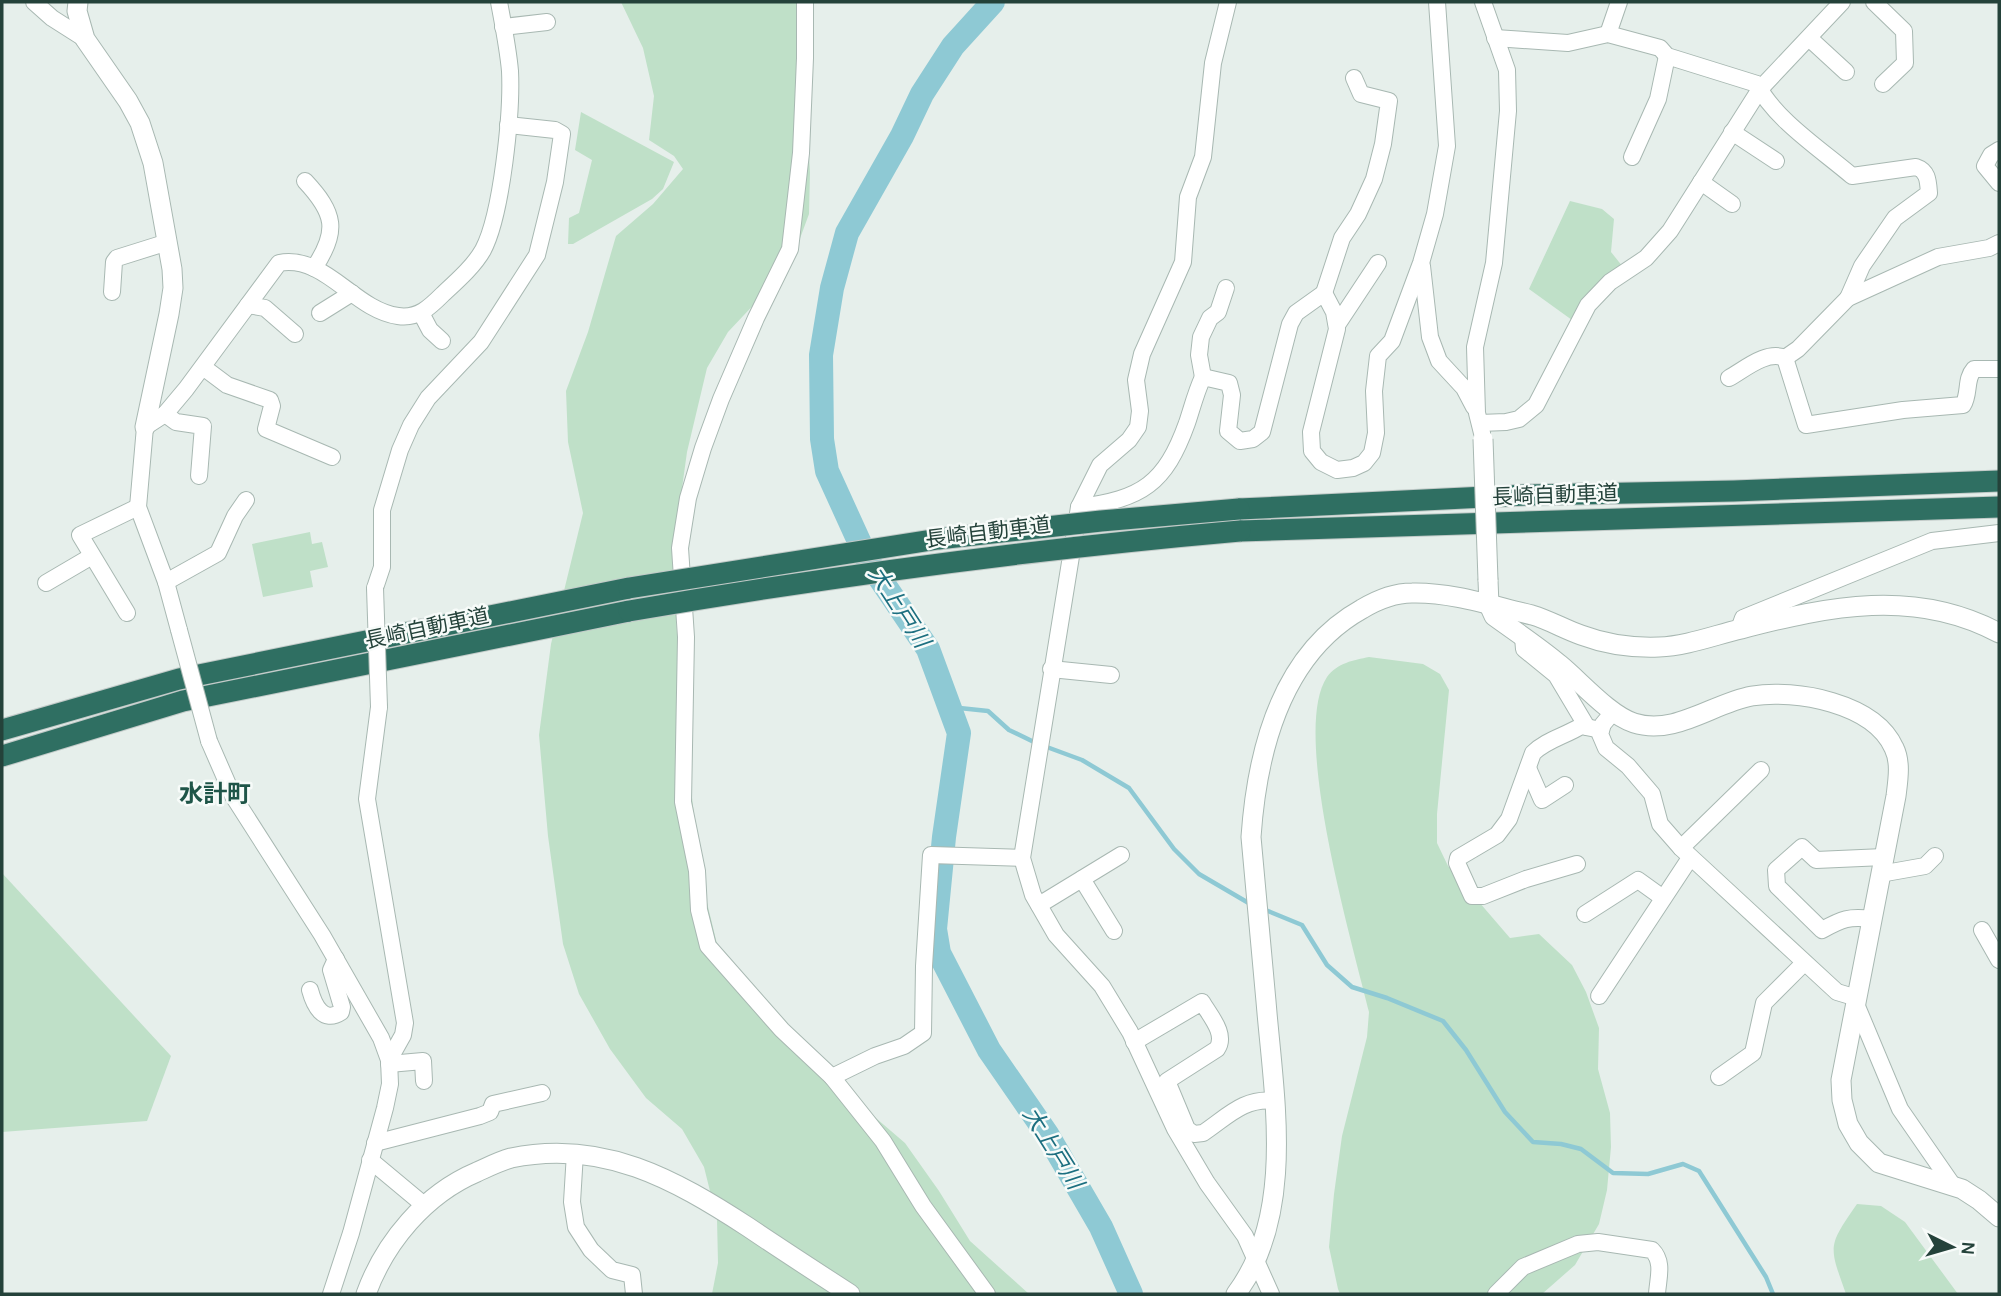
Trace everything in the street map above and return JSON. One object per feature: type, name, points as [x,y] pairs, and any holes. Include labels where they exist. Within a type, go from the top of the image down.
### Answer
[{"type":"highway","name":"長崎自動車道","points":[[2,730],[179,679],[629,588],[938,539],[1239,509],[1527,495],[1999,481]]},
{"type":"highway","name":"長崎自動車道","points":[[2,757],[183,701],[629,611],[793,583],[942,562],[1102,543],[1240,531],[1999,506]]},
{"type":"street","points":[[34,2],[52,18],[85,39]]},
{"type":"street","points":[[78,2],[77,11],[85,39],[128,101],[140,124],[153,163],[168,242],[173,288],[145,427],[138,507],[166,582],[209,741],[233,796],[335,959],[381,1038],[389,1062],[390,1084],[351,1233],[331,1294]]},
{"type":"street","points":[[145,427],[165,414],[203,368],[279,263],[292,260],[314,268],[385,313],[399,317],[421,313],[450,288],[483,250],[494,216],[508,125],[510,71],[499,2]]},
{"type":"street","points":[[805,2],[801,153],[790,249],[756,317],[716,411],[688,498],[680,548],[686,637],[683,802],[697,871],[699,910],[708,946],[782,1030],[832,1077],[883,1141],[923,1206],[987,1294]]},
{"type":"street","points":[[1227,2],[1213,63],[1203,157],[1188,197],[1183,262],[1142,354],[1136,380],[1140,411],[1138,427],[1129,440],[1100,465],[1079,507],[1021,858],[1033,895],[1056,935],[1102,986],[1134,1042],[1175,1129],[1207,1183],[1245,1237],[1270,1294]]},
{"type":"street","points":[[1378,263],[1336,326],[1311,432],[1312,451],[1321,462],[1337,470],[1364,463],[1372,453],[1376,433],[1374,391],[1378,356],[1392,341],[1422,263],[1435,214],[1447,146],[1437,2]]},
{"type":"street","points":[[1483,2],[1507,70],[1508,111],[1494,263],[1475,347],[1489,605],[1494,617],[1557,662],[1614,712],[1634,723],[1676,723],[1749,696],[1778,693],[1835,704],[1865,716],[1885,732],[1895,750],[1898,772],[1896,796],[1841,1080],[1842,1100],[1848,1124],[1859,1143],[1879,1163],[1954,1187],[1979,1199],[1999,1217]]},
{"type":"street","points":[[1608,34],[1619,2]]},
{"type":"street","points":[[1480,425],[1519,419],[1536,405],[1588,305],[1610,282],[1646,258],[1670,231],[1760,89],[1842,2]]},
{"type":"street","points":[[1874,2],[1904,31],[1905,63],[1883,84]]},
{"type":"street","points":[[503,27],[547,23]]},
{"type":"street","points":[[1495,38],[1568,43],[1608,34],[1660,48],[1667,56],[1757,84],[1786,120],[1853,176],[1916,167],[1923,169],[1928,179],[1929,193],[1895,218],[1862,266],[1848,298],[1798,349],[1785,358]]},
{"type":"street","points":[[1809,38],[1846,72]]},
{"type":"street","points":[[1632,157],[1658,99],[1667,56]]},
{"type":"street","points":[[1203,377],[1230,383],[1232,395],[1228,431],[1240,441],[1253,439],[1262,432],[1290,324],[1296,313],[1324,293],[1342,238],[1358,214],[1374,179],[1383,144],[1389,101],[1361,94],[1354,78]]},
{"type":"street","points":[[389,1062],[403,1035],[405,1023],[367,799],[379,707],[375,589],[382,567],[382,510],[391,475],[411,425],[428,398],[481,342],[537,255],[555,182],[562,134],[555,130],[508,125]]},
{"type":"street","points":[[1732,132],[1776,161]]},
{"type":"street","points":[[1999,150],[1985,166],[1999,183]]},
{"type":"street","points":[[305,181],[321,198],[331,223],[330,238],[314,268]]},
{"type":"street","points":[[1700,182],[1732,204]]},
{"type":"street","points":[[112,292],[114,262],[117,258],[168,242]]},
{"type":"street","points":[[1848,298],[1938,257],[1989,248],[1999,243]]},
{"type":"street","points":[[1422,263],[1430,337],[1434,349],[1439,361],[1464,388],[1480,425]]},
{"type":"street","points":[[1079,507],[1108,503],[1135,495],[1172,460],[1203,377],[1199,355],[1201,337],[1210,318],[1218,312],[1226,288]]},
{"type":"street","points":[[320,313],[352,293]]},
{"type":"street","points":[[1324,293],[1334,313],[1336,326]]},
{"type":"street","points":[[248,305],[265,308],[295,334]]},
{"type":"street","points":[[421,313],[430,330],[442,341]]},
{"type":"street","points":[[1729,378],[1768,356],[1779,355],[1785,358],[1807,425],[1903,410],[1963,405],[1966,401],[1969,374],[1974,369],[1999,369]]},
{"type":"street","points":[[203,368],[227,385],[269,394],[272,406],[266,429],[332,457]]},
{"type":"street","points":[[165,414],[176,422],[203,426],[199,476]]},
{"type":"street","points":[[166,582],[218,553],[235,516],[246,500]]},
{"type":"street","points":[[127,613],[80,535],[138,507]]},
{"type":"street","points":[[1739,629],[1743,618],[1932,541],[1999,533]]},
{"type":"street","points":[[46,583],[92,556]]},
{"type":"street","points":[[1240,1292],[1267,1225],[1275,1188],[1277,1123],[1251,837],[1259,768],[1269,730],[1284,693],[1305,659],[1331,631],[1368,606],[1390,596],[1411,593],[1459,598],[1538,617],[1583,636],[1622,646],[1661,647],[1798,615],[1863,604],[1926,608],[1983,624],[1999,633]]},
{"type":"street","points":[[1523,637],[1524,649],[1556,675],[1600,734],[1606,748],[1628,766],[1652,794],[1660,824],[1686,853],[1837,992],[1856,1001],[1900,1109],[1954,1187]]},
{"type":"street","points":[[1051,669],[1111,675]]},
{"type":"street","points":[[1577,864],[1527,878],[1483,896],[1472,896],[1457,863],[1458,858],[1497,835],[1509,819],[1533,753],[1541,745],[1581,726],[1594,728],[1603,724],[1614,712]]},
{"type":"street","points":[[1528,768],[1542,800],[1565,785]]},
{"type":"street","points":[[1599,996],[1663,898],[1686,853],[1761,770]]},
{"type":"street","points":[[1872,919],[1854,916],[1822,930],[1777,886],[1776,870],[1802,847],[1816,860],[1882,865],[1925,866],[1935,856]]},
{"type":"street","points":[[832,1077],[875,1056],[904,1046],[923,1034],[923,965],[931,855],[1021,858]]},
{"type":"street","points":[[1039,905],[1121,855]]},
{"type":"street","points":[[1082,878],[1114,931]]},
{"type":"street","points":[[1585,914],[1638,880],[1663,898]]},
{"type":"street","points":[[1982,930],[1999,960]]},
{"type":"street","points":[[310,990],[323,1015],[329,1017],[341,1012],[342,1007],[331,970],[335,959]]},
{"type":"street","points":[[1719,1077],[1753,1053],[1764,1003],[1804,962]]},
{"type":"street","points":[[1134,1042],[1202,1002],[1222,1036],[1221,1043],[1217,1049],[1167,1081],[1187,1129],[1195,1134],[1203,1133],[1248,1102],[1262,1099],[1275,1101]]},
{"type":"street","points":[[389,1062],[423,1060],[424,1081]]},
{"type":"street","points":[[375,1143],[480,1115],[490,1111],[494,1104],[542,1093]]},
{"type":"street","points":[[366,1294],[391,1246],[424,1205],[461,1178],[509,1159],[549,1153],[575,1153],[609,1158],[663,1176],[706,1200],[850,1294]]},
{"type":"street","points":[[575,1153],[572,1202],[576,1227],[591,1250],[612,1270],[632,1276],[634,1294]]},
{"type":"street","points":[[370,1160],[424,1205]]},
{"type":"street","points":[[1496,1294],[1523,1267],[1577,1244],[1598,1242],[1652,1250],[1658,1256],[1660,1265],[1657,1294]]},
{"type":"green space","points":[[621,2],[800,2],[810,172],[809,214],[795,252],[760,298],[728,332],[707,368],[687,452],[673,553],[680,696],[702,882],[718,948],[842,1089],[905,1143],[970,1241],[1029,1294],[712,1294],[718,1263],[717,1219],[704,1167],[682,1129],[646,1098],[610,1049],[579,994],[563,944],[548,836],[539,735],[551,644],[583,513],[568,442],[566,391],[588,332],[616,236],[653,204],[683,169],[674,156],[649,140],[654,96],[643,48]]},
{"type":"green space","points":[[581,112],[674,162],[663,189],[652,199],[573,244],[568,244],[569,218],[579,213],[592,160],[575,150]]},
{"type":"green space","points":[[1570,201],[1602,209],[1614,219],[1611,252],[1623,267],[1572,320],[1529,289]]},
{"type":"green space","points":[[310,532],[312,544],[322,542],[328,567],[310,571],[313,587],[263,597],[252,544]]},
{"type":"green space","points":[[1369,657],[1423,664],[1440,674],[1449,690],[1437,814],[1437,843],[1448,866],[1510,938],[1539,934],[1572,965],[1586,992],[1599,1028],[1598,1069],[1610,1113],[1611,1147],[1607,1190],[1599,1224],[1575,1265],[1542,1294],[1340,1294],[1338,1289],[1329,1247],[1334,1194],[1342,1136],[1367,1037],[1369,1012],[1328,840],[1316,743],[1318,704],[1327,677],[1346,663]]},
{"type":"green space","points":[[2,873],[171,1056],[147,1121],[2,1132]]},
{"type":"green space","points":[[1857,1204],[1881,1206],[1905,1222],[1958,1294],[1846,1294],[1836,1266],[1834,1247],[1840,1229]]},
{"type":"waterway","name":"大上戸川","points":[[993,2],[953,46],[922,94],[902,136],[847,233],[832,288],[821,355],[822,439],[827,471],[868,561],[928,649],[959,733],[944,837],[935,929],[939,953],[989,1050],[1047,1134],[1101,1227],[1131,1294]]},
{"type":"waterway","points":[[950,707],[988,711],[1009,730],[1082,760],[1129,788],[1174,849],[1199,874],[1252,905]]},
{"type":"waterway","points":[[1263,909],[1302,925],[1327,965],[1352,987],[1443,1021],[1466,1050],[1505,1112],[1533,1142],[1581,1149],[1613,1173],[1648,1174],[1683,1164],[1699,1171],[1766,1277],[1773,1294]]},
{"type":"district","name":"水計町","points":[[215,794]]}]
